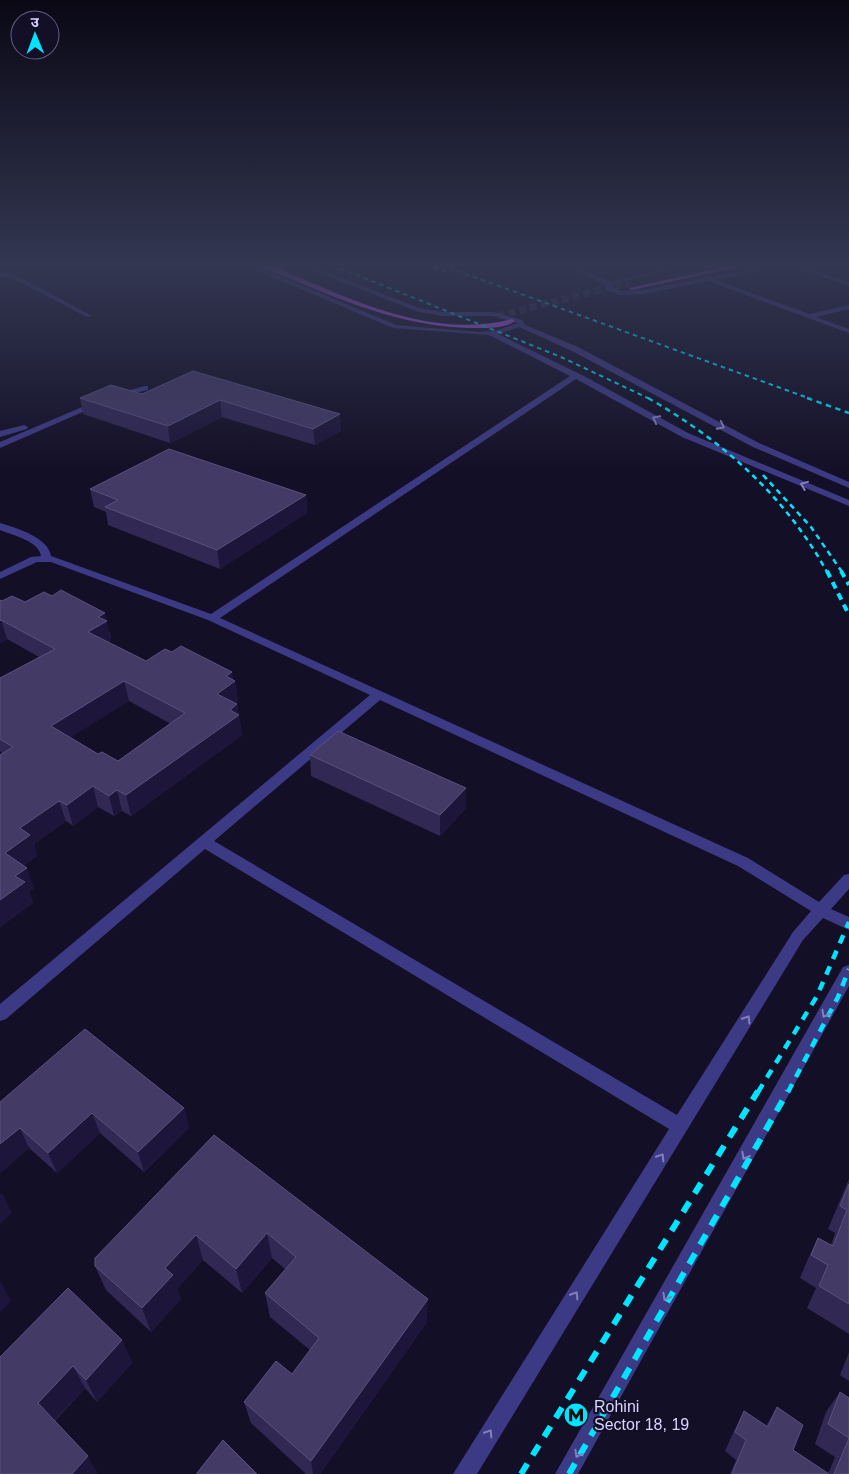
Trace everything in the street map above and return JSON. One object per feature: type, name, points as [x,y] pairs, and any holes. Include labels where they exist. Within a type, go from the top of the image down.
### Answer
[{"type":"street","points":[[492,334],[684,434],[849,503]]},
{"type":"street","points":[[539,334],[575,350],[756,445],[849,485]]},
{"type":"street","points":[[212,618],[575,376]]},
{"type":"street","points":[[0,445],[118,394],[145,388]]},
{"type":"street","points":[[0,434],[72,415]]},
{"type":"street","points":[[0,526],[35,541],[45,550],[46,558]]},
{"type":"street","points":[[0,576],[26,562],[46,558],[60,561],[212,618],[743,862],[822,911],[849,924]]},
{"type":"street","points":[[0,1014],[378,695]]},
{"type":"street","points":[[203,841],[680,1126]]},
{"type":"street","points":[[464,1474],[798,936],[849,880]]},
{"type":"street","points":[[566,1474],[849,972]]},
{"type":"building","points":[[193,371],[340,414],[313,429],[220,400],[168,426],[80,398],[111,385],[142,394]]},
{"type":"building","points":[[169,449],[306,495],[217,550],[105,507],[118,500],[90,489]]},
{"type":"building","points":[[61,590],[105,613],[98,617],[107,621],[88,632],[146,661],[165,649],[172,652],[181,646],[232,672],[226,676],[235,681],[217,694],[237,704],[230,710],[239,715],[126,795],[117,790],[109,796],[93,786],[67,805],[59,801],[20,828],[30,835],[5,853],[27,868],[15,876],[25,882],[0,900],[0,755],[13,747],[0,739],[0,678],[55,649],[0,621],[0,600],[2,601],[12,596],[25,602],[44,592],[52,596]],"holes":[[[124,681],[185,713],[118,761],[102,752],[98,754],[51,726]]]},
{"type":"building","points":[[338,731],[466,788],[440,815],[310,755]]},
{"type":"building","points":[[85,1029],[184,1108],[138,1152],[92,1113],[48,1153],[20,1128],[0,1144],[0,1102]]},
{"type":"building","points":[[214,1135],[428,1299],[311,1461],[244,1402],[276,1361],[292,1374],[319,1338],[265,1293],[296,1257],[267,1233],[236,1269],[196,1235],[165,1268],[173,1275],[142,1308],[95,1266],[95,1258]]},
{"type":"building","points":[[849,1184],[849,1304],[819,1286],[828,1265],[811,1255],[818,1238],[833,1246],[847,1210],[840,1206]]},
{"type":"building","points":[[68,1288],[122,1340],[86,1380],[73,1366],[38,1403],[88,1456],[72,1474],[0,1474],[0,1357]]},
{"type":"building","points":[[840,1392],[849,1398],[849,1438],[828,1424]]},
{"type":"building","points":[[777,1407],[803,1425],[793,1450],[829,1474],[732,1474],[746,1440],[735,1432],[744,1411],[768,1427]]},
{"type":"building","points":[[849,1438],[849,1474],[834,1474]]},
{"type":"building","points":[[223,1440],[257,1474],[197,1474]]},
{"type":"railway","points":[[503,334],[561,357],[648,398]]},
{"type":"railway","points":[[631,334],[811,399]]},
{"type":"railway","points":[[648,398],[701,432],[750,473],[792,519],[811,545],[827,572]]},
{"type":"railway","points":[[807,398],[849,413]]},
{"type":"railway","points":[[763,475],[811,527],[842,572]]},
{"type":"railway","points":[[827,571],[849,615]]},
{"type":"railway","points":[[841,571],[849,585]]},
{"type":"railway","points":[[758,1092],[817,996],[849,922]]},
{"type":"railway","points":[[788,1092],[838,997],[849,969]]},
{"type":"railway","points":[[521,1474],[758,1091]]},
{"type":"railway","points":[[569,1474],[788,1091]]},
{"type":"place","name":"Rohini Sector 18, 19","points":[[576,1415]]}]
